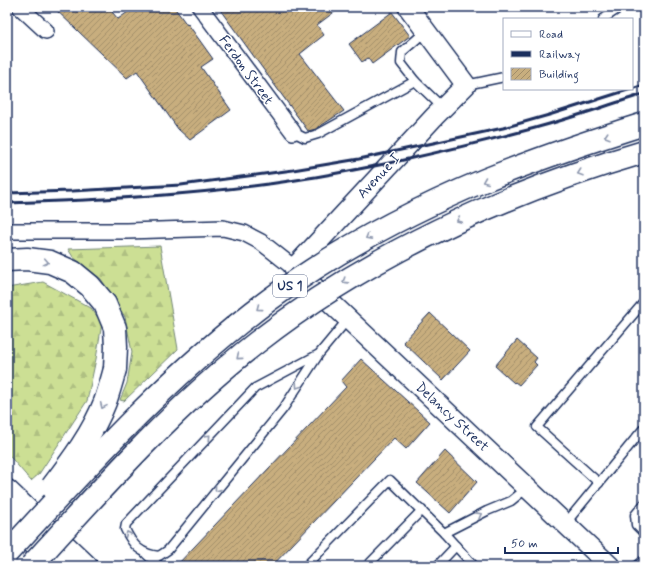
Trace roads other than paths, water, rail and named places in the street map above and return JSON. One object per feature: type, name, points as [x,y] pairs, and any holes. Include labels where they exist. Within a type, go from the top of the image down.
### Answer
[{"type":"main road","name":"US 1","points":[[7,554],[88,465],[165,388],[206,351],[292,284],[339,254],[410,214],[459,191],[543,158],[644,124]]},
{"type":"main road","points":[[31,566],[115,475],[188,402],[255,344],[298,312],[392,253],[460,220],[542,186],[619,159],[644,152]]},
{"type":"main road","points":[[7,260],[27,259],[50,262],[73,272],[90,286],[105,304],[115,328],[116,347],[115,369],[104,404],[88,436],[66,469],[7,544]]},
{"type":"main road","points":[[7,491],[86,566]]},
{"type":"main road","points":[[7,518],[58,566]]},
{"type":"street","points":[[20,7],[46,32]]},
{"type":"street","name":"Ferdon Street","points":[[200,7],[293,132]]},
{"type":"street","points":[[408,7],[466,85]]},
{"type":"street","name":"Avenue I","points":[[294,268],[466,85]]},
{"type":"street","points":[[7,231],[127,231],[223,228],[244,233],[261,242],[294,268]]},
{"type":"street","name":"Delancy Street","points":[[294,268],[610,566]]},
{"type":"lane","points":[[604,18],[618,9]]},
{"type":"lane","points":[[426,31],[402,52],[401,63],[415,81],[443,108]]},
{"type":"lane","points":[[466,85],[503,77]]},
{"type":"lane","points":[[293,132],[305,138],[318,134],[415,81]]},
{"type":"lane","points":[[599,483],[537,427],[644,302]]},
{"type":"lane","points":[[320,354],[255,388],[126,524],[125,529],[134,546],[150,555],[159,556],[168,550],[283,409],[320,354],[348,319]]},
{"type":"lane","points":[[565,524],[644,428]]},
{"type":"lane","points":[[306,566],[390,480],[422,510],[474,566]]},
{"type":"lane","points":[[444,533],[486,511],[511,501],[527,488]]},
{"type":"lane","points":[[644,504],[635,514],[636,525],[644,533]]},
{"type":"lane","points":[[367,566],[422,510]]},
{"type":"lane","points":[[437,566],[456,546]]},
{"type":"lane","points":[[144,552],[159,566]]},
{"type":"lane","points":[[637,566],[644,560]]},
{"type":"railway","points":[[633,89],[644,85]]},
{"type":"railway","points":[[7,193],[181,185],[293,170],[359,159],[503,128],[628,90]]},
{"type":"railway","points":[[7,203],[116,198],[224,190],[322,176],[399,161],[501,137],[563,120],[644,94]]}]
